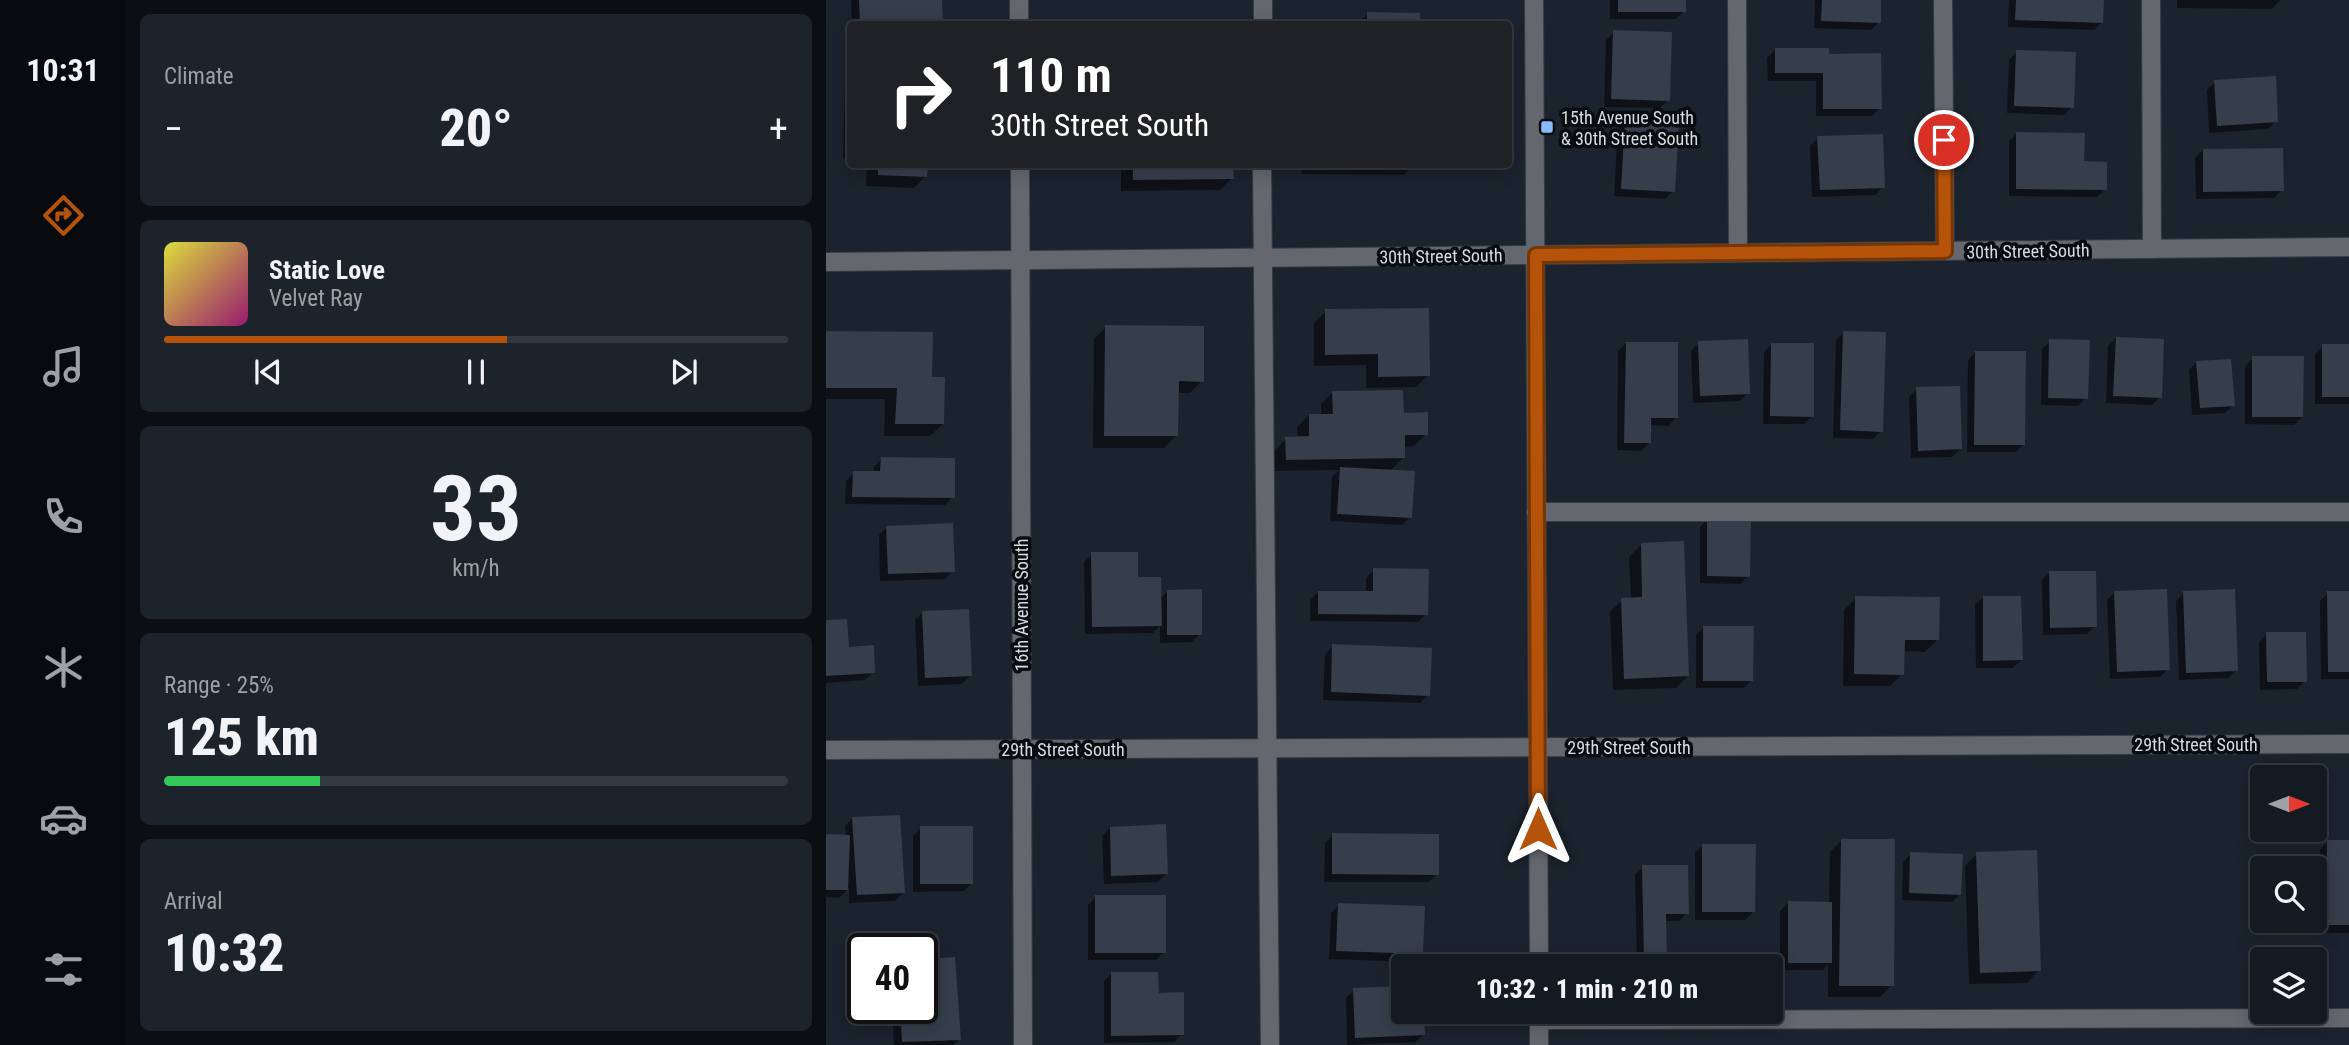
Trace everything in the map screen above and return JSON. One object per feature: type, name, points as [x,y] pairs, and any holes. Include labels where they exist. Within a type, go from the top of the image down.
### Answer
[{"type":"street","points":[[1019,0],[1019,21]]},
{"type":"street","points":[[1263,21],[1264,0]]},
{"type":"street","points":[[1534,0],[1539,954]]},
{"type":"street","points":[[1737,0],[1738,253]]},
{"type":"street","points":[[1943,0],[1945,251]]},
{"type":"street","points":[[2151,0],[2152,249]]},
{"type":"street","name":"16th Avenue South","points":[[1020,168],[1023,1045]]},
{"type":"street","points":[[1262,168],[1270,1045]]},
{"type":"street","name":"30th Street South","points":[[826,262],[2349,247]]},
{"type":"street","points":[[1536,512],[2349,512]]},
{"type":"street","name":"29th Street South","points":[[826,751],[2349,744]]},
{"type":"street","points":[[1783,1017],[2349,1018]]},
{"type":"street","points":[[1539,1024],[1539,1045]]},
{"type":"building","points":[[859,0],[942,0],[943,21],[860,21]]},
{"type":"building","points":[[1618,0],[1686,0],[1686,12],[1618,12]]},
{"type":"building","points":[[1822,0],[1881,0],[1881,23],[1821,21]]},
{"type":"building","points":[[2016,0],[2104,0],[2103,23],[2015,20]]},
{"type":"building","points":[[1367,12],[1420,13],[1420,21],[1367,21]]},
{"type":"building","points":[[1613,30],[1672,32],[1670,101],[1611,99]]},
{"type":"building","points":[[1775,48],[1829,48],[1829,54],[1881,53],[1882,109],[1823,109],[1823,73],[1775,73]]},
{"type":"building","points":[[2016,50],[2076,52],[2074,108],[2014,106]]},
{"type":"building","points":[[2276,76],[2278,122],[2217,126],[2214,80]]},
{"type":"building","points":[[1625,118],[1679,121],[1675,192],[1621,189]]},
{"type":"building","points":[[2016,132],[2085,133],[2084,161],[2107,162],[2107,190],[2016,189]]},
{"type":"building","points":[[1883,134],[1885,188],[1820,190],[1817,136]]},
{"type":"building","points":[[2283,148],[2284,191],[2203,192],[2203,149]]},
{"type":"building","points":[[878,168],[928,168],[927,177],[878,175]]},
{"type":"building","points":[[1133,168],[1233,168],[1234,179],[1133,180]]},
{"type":"building","points":[[1429,308],[1430,376],[1378,377],[1378,354],[1325,355],[1325,309]]},
{"type":"building","points":[[1105,325],[1204,326],[1204,382],[1179,381],[1178,436],[1104,436]]},
{"type":"building","points":[[826,331],[933,332],[932,377],[945,377],[944,424],[895,424],[897,388],[826,388]]},
{"type":"building","points":[[1843,331],[1886,332],[1883,432],[1840,430]]},
{"type":"building","points":[[2116,337],[2164,339],[2162,398],[2113,396]]},
{"type":"building","points":[[1748,339],[1750,394],[1700,396],[1698,341]]},
{"type":"building","points":[[2049,339],[2090,340],[2088,399],[2048,398]]},
{"type":"building","points":[[1626,342],[1678,342],[1678,418],[1651,418],[1651,443],[1624,443]]},
{"type":"building","points":[[1771,343],[1814,343],[1814,417],[1770,416]]},
{"type":"building","points":[[2322,344],[2349,344],[2349,397],[2322,397]]},
{"type":"building","points":[[1975,351],[2026,351],[2025,445],[1974,445]]},
{"type":"building","points":[[2252,356],[2304,356],[2303,417],[2252,417]]},
{"type":"building","points":[[2231,359],[2235,406],[2200,408],[2196,361]]},
{"type":"building","points":[[1960,386],[1962,449],[1918,451],[1916,387]]},
{"type":"building","points":[[1403,390],[1404,413],[1428,412],[1428,435],[1405,435],[1405,458],[1286,460],[1285,437],[1309,436],[1309,414],[1333,414],[1332,391]]},
{"type":"building","points":[[881,457],[955,458],[955,498],[852,497],[853,471],[880,471]]},
{"type":"building","points":[[1340,467],[1415,471],[1412,518],[1337,514]]},
{"type":"building","points":[[1707,517],[1751,517],[1750,577],[1707,576]]},
{"type":"building","points":[[953,523],[955,572],[888,574],[886,526]]},
{"type":"building","points":[[1684,541],[1689,676],[1624,679],[1621,598],[1642,597],[1641,543]]},
{"type":"building","points":[[1091,552],[1138,552],[1138,577],[1161,577],[1162,626],[1092,627]]},
{"type":"building","points":[[1373,568],[1429,569],[1428,615],[1318,614],[1318,591],[1373,591]]},
{"type":"building","points":[[2049,571],[2096,571],[2097,627],[2050,628]]},
{"type":"building","points":[[1202,589],[1202,635],[1167,635],[1167,590]]},
{"type":"building","points":[[2167,589],[2170,670],[2117,672],[2114,591]]},
{"type":"building","points":[[2235,589],[2238,671],[2186,673],[2183,591]]},
{"type":"building","points":[[2327,591],[2349,591],[2349,672],[2328,672]]},
{"type":"building","points":[[1855,596],[1940,597],[1939,640],[1905,640],[1904,675],[1854,674]]},
{"type":"building","points":[[1983,596],[2021,596],[2023,660],[1983,661]]},
{"type":"building","points":[[969,609],[972,676],[925,678],[922,611]]},
{"type":"building","points":[[847,619],[849,647],[874,645],[875,673],[826,676],[826,620]]},
{"type":"building","points":[[1703,626],[1754,626],[1753,681],[1703,681]]},
{"type":"building","points":[[2266,632],[2306,632],[2307,682],[2267,682]]},
{"type":"building","points":[[1332,644],[1432,648],[1430,696],[1331,692]]},
{"type":"building","points":[[900,815],[905,893],[857,895],[852,817]]},
{"type":"building","points":[[1166,824],[1168,874],[1111,876],[1110,827]]},
{"type":"building","points":[[920,826],[973,826],[973,884],[920,884]]},
{"type":"building","points":[[1332,833],[1439,834],[1439,875],[1332,874]]},
{"type":"building","points":[[826,834],[850,835],[848,890],[826,890]]},
{"type":"building","points":[[1841,839],[1895,839],[1894,986],[1839,986]]},
{"type":"building","points":[[2328,840],[2349,840],[2349,925],[2327,925]]},
{"type":"building","points":[[1702,844],[1756,844],[1755,912],[1702,912]]},
{"type":"building","points":[[2037,850],[2041,971],[1980,973],[1976,852]]},
{"type":"building","points":[[1910,852],[1963,854],[1961,895],[1909,893]]},
{"type":"building","points":[[1642,865],[1688,865],[1689,914],[1666,914],[1667,954],[1644,954]]},
{"type":"building","points":[[1095,895],[1166,895],[1166,953],[1095,953]]},
{"type":"building","points":[[1788,901],[1832,902],[1832,963],[1788,963]]},
{"type":"building","points":[[1338,903],[1425,906],[1423,954],[1336,951]]},
{"type":"building","points":[[955,957],[961,1040],[902,1042],[901,1024],[938,1024],[938,958]]},
{"type":"building","points":[[1111,972],[1158,972],[1159,993],[1184,992],[1184,1035],[1111,1036]]},
{"type":"building","points":[[1391,987],[1391,1024],[1425,1024],[1425,1035],[1355,1038],[1353,988]]},
{"type":"place","name":"15th Avenue South & 30th Street South","points":[[1547,127]]},
{"type":"route","points":[[1538,829],[1536,255],[1945,251],[1944,140]]}]
